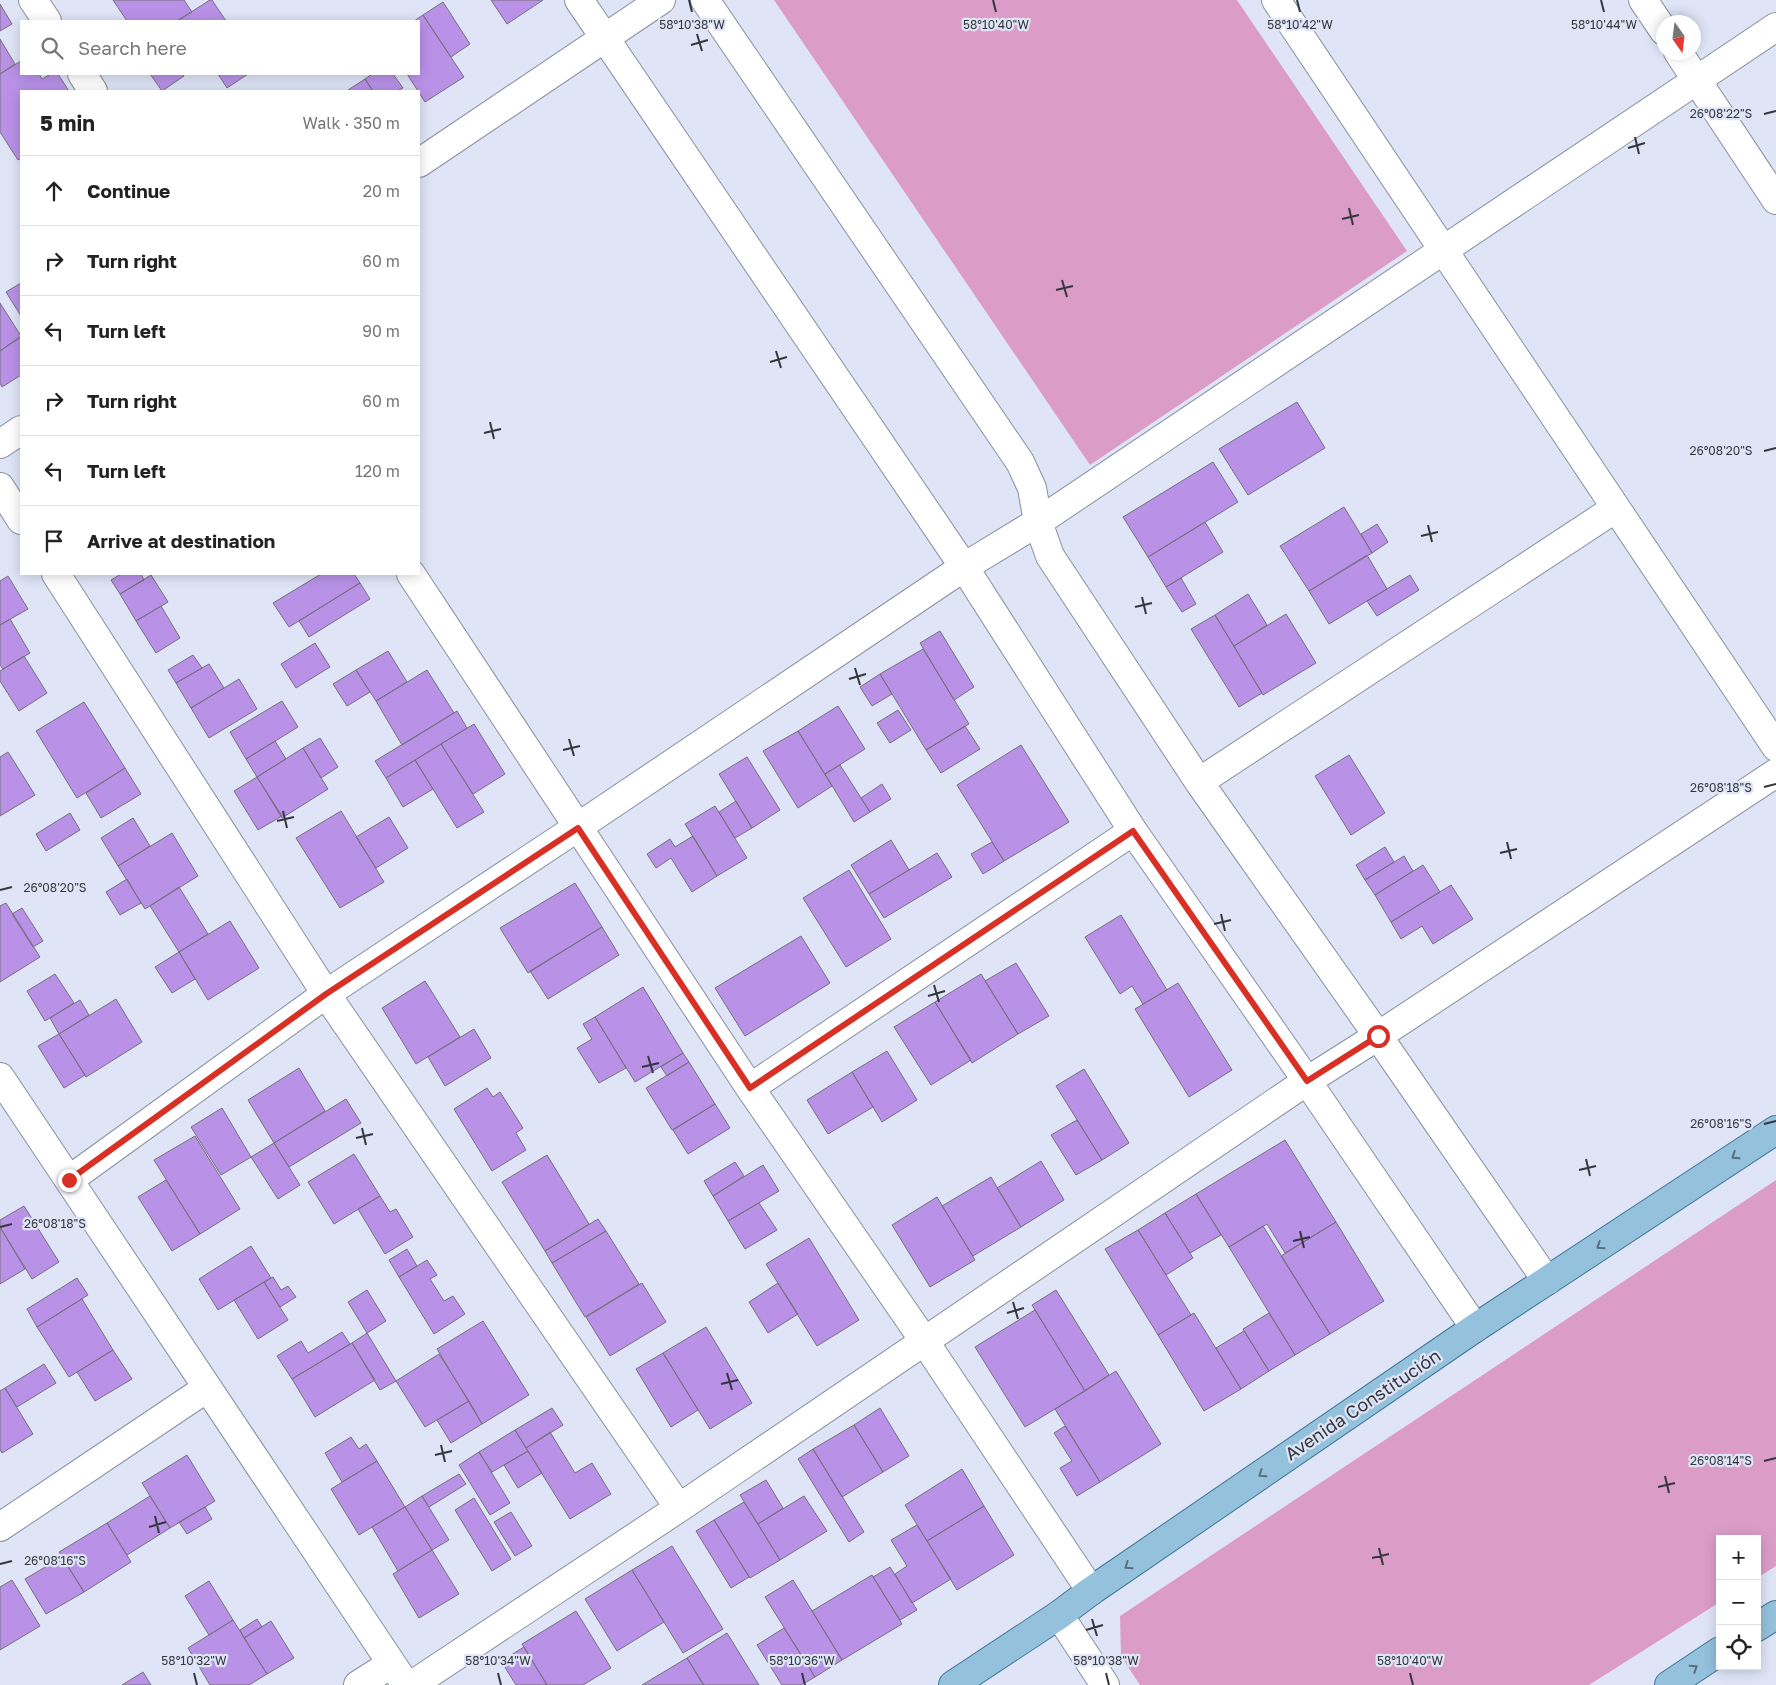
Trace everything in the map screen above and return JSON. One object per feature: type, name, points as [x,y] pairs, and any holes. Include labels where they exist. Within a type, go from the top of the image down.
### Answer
[{"type":"main road","name":"Avenida Constitución","points":[[953,1685],[1059,1615],[1091,1591],[1475,1328],[1776,1130]]},
{"type":"main road","points":[[1760,1625],[1776,1614]]},
{"type":"main road","points":[[1669,1685],[1716,1655]]},
{"type":"street","points":[[32,0],[46,20]]},
{"type":"street","points":[[579,0],[964,567],[1133,831],[1307,1081],[1475,1328]]},
{"type":"street","points":[[420,163],[662,0]]},
{"type":"street","points":[[705,0],[1020,462],[1032,488],[1038,522],[1050,556],[1199,782],[1378,1036],[1547,1281]]},
{"type":"street","points":[[1276,0],[1776,747]]},
{"type":"street","points":[[1643,0],[1656,19]]},
{"type":"street","points":[[69,1180],[326,994],[578,828],[964,567],[1038,522],[1776,26]]},
{"type":"street","points":[[1683,60],[1776,200]]},
{"type":"street","points":[[83,75],[92,90]]},
{"type":"street","points":[[0,444],[20,431]]},
{"type":"street","points":[[0,487],[20,518]]},
{"type":"street","points":[[1199,782],[1616,508]]},
{"type":"street","points":[[57,575],[326,994],[679,1508]]},
{"type":"street","points":[[413,575],[750,1088],[925,1342],[1091,1591]]},
{"type":"street","points":[[412,1685],[925,1342],[1307,1081],[1776,773]]},
{"type":"street","points":[[750,1088],[1133,831]]},
{"type":"street","points":[[0,1077],[398,1674],[358,1685]]},
{"type":"street","points":[[0,1527],[207,1388]]},
{"type":"street","points":[[1059,1615],[1105,1685]]},
{"type":"shaded area","points":[[774,0],[1237,0],[1407,251],[1090,465]]},
{"type":"shaded area","points":[[1776,1180],[1776,1566],[1761,1575],[1761,1535],[1716,1535],[1716,1605],[1589,1685],[1140,1685],[1121,1656],[1120,1616]]},
{"type":"building","points":[[113,0],[184,0],[192,12],[179,20],[126,20]]},
{"type":"building","points":[[212,0],[225,20],[179,20]]},
{"type":"building","points":[[491,0],[543,0],[507,24]]},
{"type":"building","points":[[443,2],[470,44],[451,57],[423,15]]},
{"type":"building","points":[[0,4],[12,24],[0,31]]},
{"type":"building","points":[[423,15],[464,77],[425,102],[420,94],[420,90],[417,90],[408,75],[420,75],[420,20],[416,20]]},
{"type":"building","points":[[0,39],[15,64],[0,74]]},
{"type":"building","points":[[20,62],[20,75],[40,75],[42,79],[49,75],[59,75],[68,90],[20,90],[20,159],[18,160],[0,132],[0,74]]},
{"type":"building","points":[[151,75],[184,75],[163,90],[161,90]]},
{"type":"building","points":[[219,75],[246,75],[227,88]]},
{"type":"building","points":[[371,75],[394,75],[403,88],[399,90],[372,90],[365,79]]},
{"type":"building","points":[[365,79],[372,90],[348,90]]},
{"type":"building","points":[[20,284],[20,314],[6,292]]},
{"type":"building","points":[[0,303],[20,337],[0,351]]},
{"type":"building","points":[[20,338],[20,376],[2,387],[0,383],[0,351]]},
{"type":"building","points":[[1297,402],[1325,448],[1248,495],[1219,449]]},
{"type":"building","points":[[1213,462],[1238,502],[1148,557],[1123,517]]},
{"type":"building","points":[[1344,507],[1372,553],[1309,591],[1280,546]]},
{"type":"building","points":[[1205,522],[1223,552],[1166,587],[1148,557]]},
{"type":"building","points":[[1377,524],[1388,542],[1372,553],[1361,534]]},
{"type":"building","points":[[1367,555],[1387,589],[1329,624],[1309,591]]},
{"type":"building","points":[[119,575],[142,575],[144,580],[120,594],[111,580]]},
{"type":"building","points":[[151,575],[168,602],[136,621],[120,594]]},
{"type":"building","points":[[319,575],[355,575],[360,583],[289,627],[273,603]]},
{"type":"building","points":[[1410,575],[1419,590],[1377,616],[1367,601]]},
{"type":"building","points":[[8,576],[28,609],[0,625],[0,581]]},
{"type":"building","points":[[1181,578],[1196,604],[1182,612],[1166,587]]},
{"type":"building","points":[[360,583],[370,599],[309,637],[299,621]]},
{"type":"building","points":[[1248,594],[1267,625],[1234,646],[1215,615]]},
{"type":"building","points":[[161,606],[180,638],[156,653],[136,621]]},
{"type":"building","points":[[1286,614],[1316,663],[1263,695],[1234,646]]},
{"type":"building","points":[[1215,615],[1262,693],[1239,707],[1191,629]]},
{"type":"building","points":[[10,619],[30,653],[3,669],[0,665],[0,625]]},
{"type":"building","points":[[940,631],[974,687],[954,700],[920,643]]},
{"type":"building","points":[[315,643],[330,667],[296,688],[281,664]]},
{"type":"building","points":[[923,649],[969,724],[926,750],[880,674]]},
{"type":"building","points":[[388,651],[407,682],[376,701],[356,670]]},
{"type":"building","points":[[193,655],[202,668],[176,683],[168,670]]},
{"type":"building","points":[[24,656],[47,693],[19,711],[0,681],[0,671]]},
{"type":"building","points":[[209,664],[224,688],[191,708],[176,683]]},
{"type":"building","points":[[356,670],[370,692],[347,706],[333,684]]},
{"type":"building","points":[[427,670],[454,713],[402,745],[376,701]]},
{"type":"building","points":[[880,674],[892,694],[872,706],[860,687]]},
{"type":"building","points":[[239,679],[257,709],[209,738],[191,708]]},
{"type":"building","points":[[282,701],[298,727],[246,759],[230,732]]},
{"type":"building","points":[[84,702],[125,768],[77,798],[36,731]]},
{"type":"building","points":[[838,706],[865,749],[825,774],[798,731]]},
{"type":"building","points":[[898,710],[911,730],[890,743],[877,723]]},
{"type":"building","points":[[457,711],[467,728],[386,778],[375,761]]},
{"type":"building","points":[[474,724],[505,774],[473,794],[441,744]]},
{"type":"building","points":[[965,726],[980,749],[941,773],[926,750]]},
{"type":"building","points":[[798,731],[832,786],[798,808],[763,751]]},
{"type":"building","points":[[320,738],[338,767],[321,778],[303,748]]},
{"type":"building","points":[[275,741],[286,759],[257,777],[246,759]]},
{"type":"building","points":[[441,744],[484,812],[457,828],[415,760]]},
{"type":"building","points":[[1021,745],[1069,822],[1004,861],[957,785]]},
{"type":"building","points":[[303,748],[328,789],[282,818],[257,777]]},
{"type":"building","points":[[8,752],[35,795],[0,816],[0,757]]},
{"type":"building","points":[[1349,755],[1385,813],[1351,835],[1315,776]]},
{"type":"building","points":[[747,757],[780,810],[752,828],[719,774]]},
{"type":"building","points":[[415,760],[433,789],[403,807],[386,778]]},
{"type":"building","points":[[840,765],[870,812],[854,822],[825,774]]},
{"type":"building","points":[[125,768],[141,794],[101,818],[86,793]]},
{"type":"building","points":[[257,777],[282,816],[258,830],[234,791]]},
{"type":"building","points":[[882,784],[891,799],[870,812],[861,798]]},
{"type":"building","points":[[736,801],[752,828],[735,838],[719,812]]},
{"type":"building","points":[[715,806],[747,858],[717,876],[685,824]]},
{"type":"building","points":[[341,811],[384,882],[340,908],[296,838]]},
{"type":"building","points":[[70,813],[80,830],[46,851],[36,834]]},
{"type":"building","points":[[389,817],[408,848],[376,868],[356,837]]},
{"type":"building","points":[[133,818],[150,846],[118,866],[101,838]]},
{"type":"building","points":[[172,833],[198,876],[145,909],[118,866]]},
{"type":"building","points":[[693,836],[717,876],[692,892],[671,858],[656,868],[647,854],[670,839],[675,847]]},
{"type":"building","points":[[891,840],[909,870],[869,894],[851,865]]},
{"type":"building","points":[[992,842],[1004,861],[983,874],[971,854]]},
{"type":"building","points":[[1385,847],[1394,862],[1365,880],[1356,865]]},
{"type":"building","points":[[937,853],[952,877],[884,918],[869,894]]},
{"type":"building","points":[[1404,856],[1413,871],[1375,895],[1365,880]]},
{"type":"building","points":[[1423,865],[1440,892],[1391,922],[1375,895]]},
{"type":"building","points":[[849,870],[891,939],[846,967],[803,898]]},
{"type":"building","points":[[127,879],[141,903],[120,915],[106,892]]},
{"type":"building","points":[[575,883],[602,927],[528,973],[500,928]]},
{"type":"building","points":[[1451,885],[1473,919],[1433,944],[1422,926],[1401,939],[1391,922]]},
{"type":"building","points":[[179,887],[208,934],[179,952],[150,906]]},
{"type":"building","points":[[6,903],[40,957],[0,982],[0,906]]},
{"type":"building","points":[[22,908],[43,941],[33,947],[12,914]]},
{"type":"building","points":[[1121,915],[1167,990],[1143,1004],[1132,986],[1120,994],[1085,937]]},
{"type":"building","points":[[230,921],[259,968],[208,1000],[179,952]]},
{"type":"building","points":[[602,927],[619,955],[548,999],[530,971]]},
{"type":"building","points":[[801,936],[830,983],[745,1036],[715,988]]},
{"type":"building","points":[[179,952],[195,979],[172,993],[155,967]]},
{"type":"building","points":[[1016,963],[1049,1016],[1018,1034],[985,981]]},
{"type":"building","points":[[55,974],[74,1003],[45,1021],[27,991]]},
{"type":"building","points":[[981,974],[1018,1034],[972,1063],[935,1002]]},
{"type":"building","points":[[425,981],[460,1037],[416,1064],[382,1008]]},
{"type":"building","points":[[1178,983],[1232,1070],[1189,1097],[1135,1009]]},
{"type":"building","points":[[643,987],[683,1053],[635,1082],[595,1017]]},
{"type":"building","points":[[116,999],[142,1042],[86,1077],[59,1034]]},
{"type":"building","points":[[80,1000],[89,1015],[59,1034],[50,1018]]},
{"type":"building","points":[[935,1002],[971,1060],[931,1085],[894,1027]]},
{"type":"building","points":[[595,1017],[626,1068],[599,1083],[577,1048],[592,1039],[583,1024]]},
{"type":"building","points":[[474,1029],[491,1058],[445,1086],[428,1057]]},
{"type":"building","points":[[59,1034],[85,1075],[64,1088],[38,1046]]},
{"type":"building","points":[[887,1051],[917,1100],[882,1122],[852,1072]]},
{"type":"building","points":[[683,1053],[689,1062],[667,1076],[661,1067]]},
{"type":"building","points":[[689,1062],[715,1104],[672,1130],[646,1088]]},
{"type":"building","points":[[299,1068],[325,1111],[274,1143],[248,1100]]},
{"type":"building","points":[[1084,1069],[1129,1143],[1102,1160],[1056,1086]]},
{"type":"building","points":[[852,1072],[873,1107],[828,1134],[807,1100]]},
{"type":"building","points":[[487,1088],[493,1097],[500,1092],[523,1128],[516,1133],[526,1150],[492,1171],[454,1109]]},
{"type":"building","points":[[346,1099],[361,1123],[289,1167],[274,1143]]},
{"type":"building","points":[[715,1104],[730,1128],[688,1154],[673,1130]]},
{"type":"building","points":[[222,1108],[251,1157],[221,1175],[191,1127]]},
{"type":"building","points":[[1077,1120],[1102,1160],[1076,1175],[1051,1135]]},
{"type":"building","points":[[195,1136],[240,1209],[200,1234],[154,1160]]},
{"type":"building","points":[[1285,1140],[1336,1222],[1285,1253],[1267,1224],[1229,1247],[1196,1194]]},
{"type":"building","points":[[274,1143],[300,1185],[278,1199],[251,1157]]},
{"type":"building","points":[[354,1154],[380,1196],[334,1224],[308,1182]]},
{"type":"building","points":[[547,1155],[589,1224],[545,1251],[502,1182]]},
{"type":"building","points":[[1041,1161],[1064,1200],[1021,1227],[997,1188]]},
{"type":"building","points":[[735,1162],[744,1176],[713,1196],[704,1181]]},
{"type":"building","points":[[763,1165],[779,1191],[728,1221],[713,1196]]},
{"type":"building","points":[[991,1177],[1021,1227],[973,1256],[942,1206]]},
{"type":"building","points":[[166,1180],[200,1234],[172,1251],[138,1197]]},
{"type":"building","points":[[1196,1194],[1221,1235],[1190,1253],[1165,1213]]},
{"type":"building","points":[[380,1196],[390,1212],[396,1209],[413,1237],[385,1254],[358,1209]]},
{"type":"building","points":[[937,1197],[975,1260],[930,1287],[892,1225]]},
{"type":"building","points":[[759,1203],[777,1230],[745,1249],[728,1221]]},
{"type":"building","points":[[24,1206],[59,1262],[32,1279],[0,1227],[0,1220]]},
{"type":"building","points":[[1165,1213],[1193,1258],[1166,1275],[1138,1230]]},
{"type":"building","points":[[598,1219],[606,1231],[552,1263],[545,1251]]},
{"type":"building","points":[[1336,1222],[1384,1301],[1330,1334],[1281,1256]]},
{"type":"building","points":[[1263,1226],[1330,1334],[1295,1355],[1229,1247]]},
{"type":"building","points":[[0,1227],[25,1269],[0,1284]]},
{"type":"building","points":[[1138,1230],[1191,1315],[1158,1335],[1105,1249]]},
{"type":"building","points":[[606,1231],[639,1284],[585,1317],[552,1263]]},
{"type":"building","points":[[809,1238],[859,1320],[817,1346],[766,1264]]},
{"type":"building","points":[[251,1246],[271,1278],[218,1310],[199,1279]]},
{"type":"building","points":[[407,1249],[417,1266],[399,1277],[389,1260]]},
{"type":"building","points":[[427,1260],[437,1275],[430,1279],[444,1301],[453,1296],[465,1314],[434,1334],[399,1277]]},
{"type":"building","points":[[273,1277],[281,1290],[288,1286],[296,1297],[280,1307],[264,1282]]},
{"type":"building","points":[[77,1278],[88,1295],[37,1327],[27,1309]]},
{"type":"building","points":[[264,1282],[288,1320],[258,1339],[234,1300]]},
{"type":"building","points":[[642,1283],[666,1322],[610,1356],[586,1317]]},
{"type":"building","points":[[778,1283],[798,1314],[768,1333],[749,1302]]},
{"type":"building","points":[[367,1290],[386,1321],[367,1333],[348,1302]]},
{"type":"building","points":[[1056,1290],[1109,1375],[1085,1391],[1032,1305]]},
{"type":"building","points":[[82,1299],[113,1350],[69,1377],[37,1327]]},
{"type":"building","points":[[1035,1310],[1085,1391],[1025,1427],[975,1347]]},
{"type":"building","points":[[1194,1313],[1241,1389],[1204,1411],[1158,1335]]},
{"type":"building","points":[[1269,1313],[1295,1355],[1269,1371],[1243,1329]]},
{"type":"building","points":[[483,1321],[529,1395],[482,1424],[437,1349]]},
{"type":"building","points":[[706,1327],[752,1403],[710,1429],[663,1353]]},
{"type":"building","points":[[1244,1331],[1269,1371],[1241,1389],[1216,1348]]},
{"type":"building","points":[[342,1332],[350,1344],[292,1379],[277,1356],[301,1341],[308,1353]]},
{"type":"building","points":[[367,1333],[396,1381],[380,1390],[352,1343]]},
{"type":"building","points":[[352,1343],[375,1380],[315,1417],[292,1379]]},
{"type":"building","points":[[113,1350],[132,1379],[95,1401],[77,1372]]},
{"type":"building","points":[[663,1353],[698,1410],[671,1427],[636,1369]]},
{"type":"building","points":[[439,1354],[469,1401],[425,1427],[396,1381]]},
{"type":"building","points":[[44,1364],[56,1383],[17,1407],[5,1388]]},
{"type":"building","points":[[1116,1371],[1161,1444],[1100,1482],[1055,1409]]},
{"type":"building","points":[[5,1388],[33,1434],[2,1453],[0,1450],[0,1391]]},
{"type":"building","points":[[469,1401],[482,1424],[451,1443],[437,1420]]},
{"type":"building","points":[[552,1408],[563,1425],[526,1448],[515,1430]]},
{"type":"building","points":[[880,1408],[909,1456],[883,1472],[854,1425]]},
{"type":"building","points":[[854,1425],[883,1472],[842,1497],[813,1449]]},
{"type":"building","points":[[1065,1426],[1100,1482],[1077,1496],[1060,1468],[1072,1461],[1054,1433]]},
{"type":"building","points":[[515,1430],[528,1451],[492,1472],[479,1452]]},
{"type":"building","points":[[550,1432],[575,1473],[592,1463],[611,1494],[570,1519],[526,1448]]},
{"type":"building","points":[[351,1437],[359,1449],[366,1444],[377,1461],[342,1482],[325,1453]]},
{"type":"building","points":[[813,1449],[864,1532],[849,1542],[798,1459]]},
{"type":"building","points":[[528,1451],[542,1473],[518,1488],[504,1465]]},
{"type":"building","points":[[479,1452],[510,1503],[490,1515],[459,1465]]},
{"type":"building","points":[[187,1455],[215,1501],[170,1528],[142,1483]]},
{"type":"building","points":[[377,1461],[405,1507],[359,1535],[331,1489]]},
{"type":"building","points":[[962,1469],[984,1506],[927,1541],[905,1505]]},
{"type":"building","points":[[459,1474],[466,1484],[429,1507],[422,1496]]},
{"type":"building","points":[[766,1480],[783,1508],[758,1524],[740,1495]]},
{"type":"building","points":[[150,1496],[170,1528],[127,1555],[107,1523]]},
{"type":"building","points":[[422,1496],[449,1540],[432,1550],[405,1507]]},
{"type":"building","points":[[804,1496],[827,1531],[780,1560],[758,1524]]},
{"type":"building","points":[[474,1498],[511,1559],[492,1571],[455,1510]]},
{"type":"building","points":[[744,1502],[780,1560],[750,1578],[714,1520]]},
{"type":"building","points":[[984,1506],[1014,1555],[957,1590],[927,1541]]},
{"type":"building","points":[[205,1507],[212,1519],[187,1534],[179,1522]]},
{"type":"building","points":[[405,1507],[432,1550],[398,1571],[372,1527]]},
{"type":"building","points":[[511,1512],[532,1546],[515,1556],[494,1522]]},
{"type":"building","points":[[714,1520],[749,1577],[731,1588],[696,1531]]},
{"type":"building","points":[[107,1523],[131,1562],[84,1592],[59,1552]]},
{"type":"building","points":[[917,1525],[951,1579],[912,1603],[895,1574],[907,1566],[891,1540]]},
{"type":"building","points":[[672,1546],[723,1629],[683,1653],[632,1570]]},
{"type":"building","points":[[432,1550],[459,1594],[419,1618],[393,1574]]},
{"type":"building","points":[[62,1557],[84,1592],[46,1614],[25,1579]]},
{"type":"building","points":[[890,1567],[917,1610],[900,1620],[873,1577]]},
{"type":"building","points":[[632,1570],[664,1622],[617,1651],[585,1599]]},
{"type":"building","points":[[872,1575],[902,1624],[842,1660],[812,1611]]},
{"type":"building","points":[[12,1580],[40,1626],[0,1650],[0,1587]]},
{"type":"building","points":[[793,1580],[842,1660],[815,1677],[765,1597]]},
{"type":"building","points":[[209,1581],[233,1620],[209,1635],[185,1596]]},
{"type":"building","points":[[576,1611],[611,1668],[583,1685],[547,1685],[522,1644]]},
{"type":"building","points":[[257,1619],[262,1627],[244,1638],[240,1630]]},
{"type":"building","points":[[233,1620],[267,1674],[249,1685],[210,1685],[188,1648]]},
{"type":"building","points":[[271,1621],[294,1658],[267,1674],[244,1638]]},
{"type":"building","points":[[784,1628],[815,1677],[801,1685],[782,1685],[757,1645]]},
{"type":"building","points":[[727,1633],[759,1685],[704,1685],[702,1683],[687,1658]]},
{"type":"building","points":[[524,1647],[547,1685],[516,1685],[501,1661]]},
{"type":"building","points":[[687,1658],[704,1685],[642,1685]]},
{"type":"building","points":[[143,1672],[151,1685],[122,1685]]},
{"type":"route","points":[[69,1180],[326,994],[578,828],[750,1088],[1133,831],[1307,1081],[1378,1036]]}]
